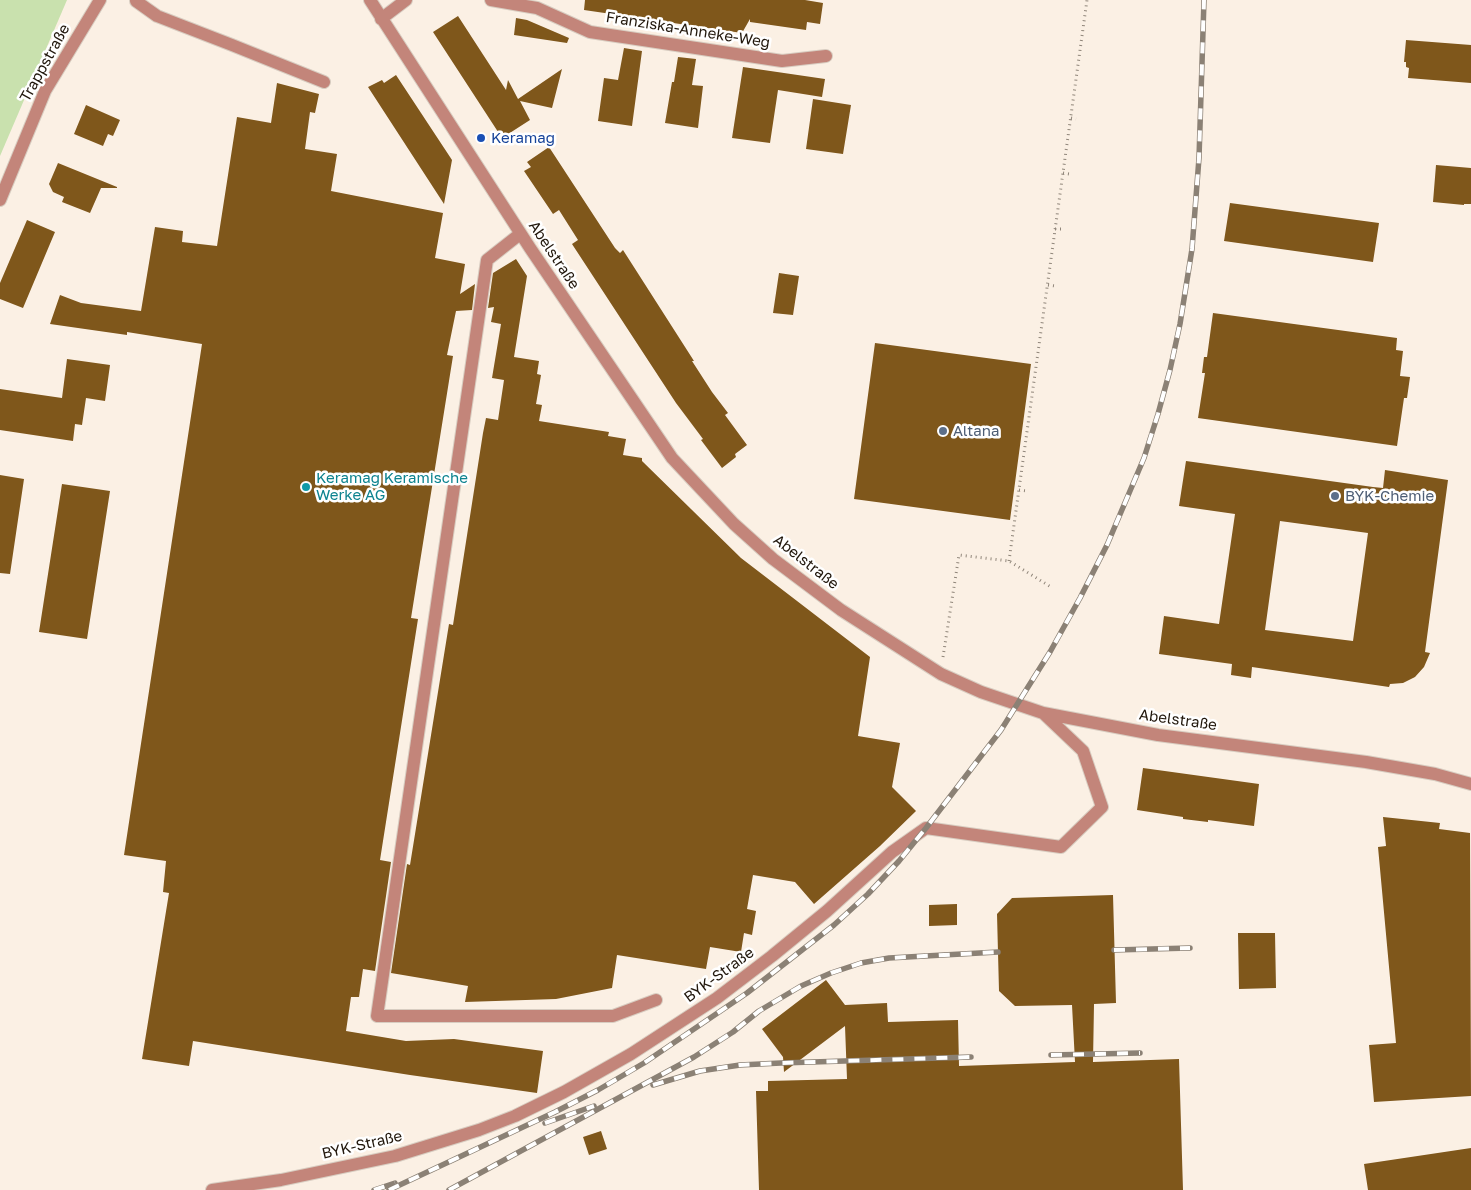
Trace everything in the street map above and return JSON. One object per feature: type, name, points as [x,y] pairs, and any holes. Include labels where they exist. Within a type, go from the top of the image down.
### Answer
[{"type":"street","name":"Trappstraße","points":[[0,200],[45,92],[100,0]]},
{"type":"street","points":[[137,0],[157,16],[324,82]]},
{"type":"street","name":"Abelstraße","points":[[370,0],[520,234],[672,458],[728,518],[773,559],[841,610],[941,674],[981,692],[1043,713],[1158,735],[1366,762],[1435,774],[1471,784]]},
{"type":"street","points":[[381,19],[406,0]]},
{"type":"street","name":"Franziska-Anneke-Weg","points":[[491,0],[537,8],[590,32],[782,61],[826,56]]},
{"type":"street","points":[[520,234],[487,260],[377,1016],[613,1016],[656,1000]]},
{"type":"street","name":"BYK-Straße","points":[[212,1190],[280,1180],[395,1156],[480,1130],[564,1092],[631,1054],[717,998],[827,911],[892,852],[926,828],[1061,847],[1102,807],[1083,751],[1043,713]]},
{"type":"path","points":[[1009,561],[1087,0]]},
{"type":"path","points":[[1071,118],[1076,118]]},
{"type":"path","points":[[1063,173],[1069,174]]},
{"type":"path","points":[[1055,229],[1062,229]]},
{"type":"path","points":[[1048,285],[1054,286]]},
{"type":"path","points":[[1019,490],[1027,491]]},
{"type":"path","points":[[941,674],[959,555],[1009,561],[1051,587]]},
{"type":"green space","points":[[0,0],[67,0],[0,156]]},
{"type":"building","points":[[585,0],[805,0],[823,3],[820,24],[807,22],[806,30],[750,22],[750,19],[742,33],[584,10]]},
{"type":"building","points":[[458,16],[506,90],[508,80],[518,99],[562,69],[552,108],[520,101],[530,120],[502,138],[433,32]]},
{"type":"building","points":[[516,18],[527,20],[569,38],[567,43],[514,35]]},
{"type":"building","points":[[1406,40],[1471,45],[1471,83],[1408,78],[1409,68],[1406,67],[1406,62],[1404,62]]},
{"type":"building","points":[[624,48],[642,51],[632,126],[598,121],[604,78],[618,80]]},
{"type":"building","points":[[678,57],[696,59],[692,85],[703,86],[698,128],[665,123]]},
{"type":"building","points":[[743,67],[825,79],[822,97],[778,90],[770,143],[732,138]]},
{"type":"building","points":[[396,75],[452,160],[444,204],[368,87],[382,80],[384,83]]},
{"type":"building","name":"Keramag Keramische Werke AG","points":[[277,83],[319,94],[315,113],[310,112],[305,149],[337,154],[331,191],[443,213],[435,258],[465,264],[460,294],[475,284],[472,310],[456,311],[447,355],[453,356],[411,618],[418,619],[380,860],[391,862],[375,971],[363,969],[359,997],[351,997],[346,1031],[406,1041],[454,1039],[543,1051],[537,1093],[193,1041],[189,1066],[142,1059],[169,893],[163,892],[166,861],[124,855],[202,344],[127,332],[127,335],[50,324],[60,295],[81,303],[141,311],[155,227],[183,231],[182,242],[217,246],[237,117],[271,123]]},
{"type":"building","points":[[813,99],[851,105],[843,154],[806,149]]},
{"type":"building","points":[[86,105],[120,120],[113,136],[108,134],[103,146],[74,134]]},
{"type":"building","points":[[549,147],[615,248],[620,253],[623,250],[694,361],[692,361],[728,413],[725,415],[747,445],[735,454],[736,457],[722,468],[676,403],[572,244],[578,240],[559,210],[553,214],[524,171],[531,167],[527,162]]},
{"type":"building","points":[[58,163],[117,188],[101,188],[90,213],[62,202],[64,197],[53,192],[49,184]]},
{"type":"building","points":[[1436,165],[1471,168],[1471,204],[1433,202]]},
{"type":"building","points":[[1230,203],[1379,223],[1373,262],[1224,241]]},
{"type":"building","points":[[27,220],[55,232],[23,308],[0,299],[0,283]]},
{"type":"building","name":"Keramag Keramische Werke AG","points":[[516,259],[527,276],[514,357],[539,361],[537,374],[541,375],[536,404],[542,405],[539,421],[609,432],[608,436],[626,439],[623,455],[642,458],[642,461],[741,558],[870,657],[858,736],[900,743],[892,787],[916,811],[880,846],[814,904],[795,882],[753,875],[747,909],[756,911],[752,935],[744,933],[741,952],[710,947],[706,969],[617,955],[612,988],[556,999],[465,1002],[468,986],[391,973],[407,864],[410,865],[449,624],[453,625],[483,433],[486,418],[498,420],[504,380],[492,378],[501,324],[491,322],[494,307],[488,308],[493,273]]},
{"type":"building","points":[[779,273],[799,276],[793,315],[773,313]]},
{"type":"building","points":[[1213,313],[1397,338],[1396,350],[1403,351],[1400,376],[1410,377],[1407,398],[1404,398],[1397,446],[1198,418],[1205,373],[1202,373],[1204,357],[1207,357]]},
{"type":"building","name":"Altana","points":[[875,343],[1031,364],[1010,520],[854,499]]},
{"type":"building","points":[[67,359],[110,365],[105,401],[86,398],[82,425],[75,424],[73,441],[0,430],[0,389],[62,398]]},
{"type":"building","name":"BYK-Chemie","points":[[1186,461],[1383,488],[1385,470],[1448,480],[1425,652],[1430,653],[1424,667],[1415,677],[1403,683],[1390,684],[1389,687],[1252,667],[1251,678],[1231,675],[1232,664],[1159,654],[1164,616],[1219,624],[1235,514],[1179,506]],"holes":[[[1280,521],[1368,533],[1353,641],[1265,630]]]},
{"type":"building","points":[[0,475],[24,479],[10,574],[0,573]]},
{"type":"building","points":[[62,484],[110,491],[87,639],[39,632]]},
{"type":"building","points":[[1143,768],[1259,784],[1254,826],[1183,819],[1183,817],[1137,810]]},
{"type":"building","points":[[1383,817],[1440,823],[1439,829],[1470,833],[1471,1096],[1374,1102],[1369,1045],[1396,1043],[1378,847],[1386,846]]},
{"type":"building","points":[[1113,895],[1116,1003],[1094,1004],[1093,1062],[1179,1059],[1183,1190],[759,1190],[756,1091],[768,1091],[768,1081],[847,1079],[845,1026],[784,1072],[783,1057],[762,1029],[826,980],[845,1005],[887,1003],[888,1022],[958,1020],[959,1066],[1075,1062],[1072,1005],[1015,1006],[999,991],[997,914],[1012,898]]},
{"type":"building","points":[[957,904],[957,925],[929,926],[929,905]]},
{"type":"building","points":[[1238,933],[1275,933],[1276,988],[1239,989]]},
{"type":"building","points":[[601,1131],[607,1149],[589,1155],[583,1137]]},
{"type":"building","points":[[1471,1148],[1471,1190],[1368,1190],[1364,1164]]},
{"type":"railway","points":[[389,1190],[598,1090],[644,1063],[747,993],[834,925],[868,894],[899,861],[926,828],[1001,730],[1050,652],[1107,545],[1144,458],[1158,414],[1180,324],[1192,249],[1199,158],[1204,0]]},
{"type":"railway","points":[[1114,950],[1190,948]]},
{"type":"railway","points":[[449,1190],[694,1057],[733,1032],[759,1011],[801,986],[861,963],[889,958],[998,952]]},
{"type":"railway","points":[[1051,1055],[1140,1053]]},
{"type":"railway","points":[[653,1085],[700,1071],[740,1065],[971,1057]]},
{"type":"railway","points":[[545,1123],[594,1106]]},
{"type":"railway","points":[[374,1190],[395,1183]]},
{"type":"place","name":"Keramag","points":[[481,138]]},
{"type":"place","name":"Altana","points":[[943,431]]},
{"type":"place","name":"Keramag Keramische Werke AG","points":[[306,487]]},
{"type":"place","name":"BYK-Chemie","points":[[1335,496]]}]
